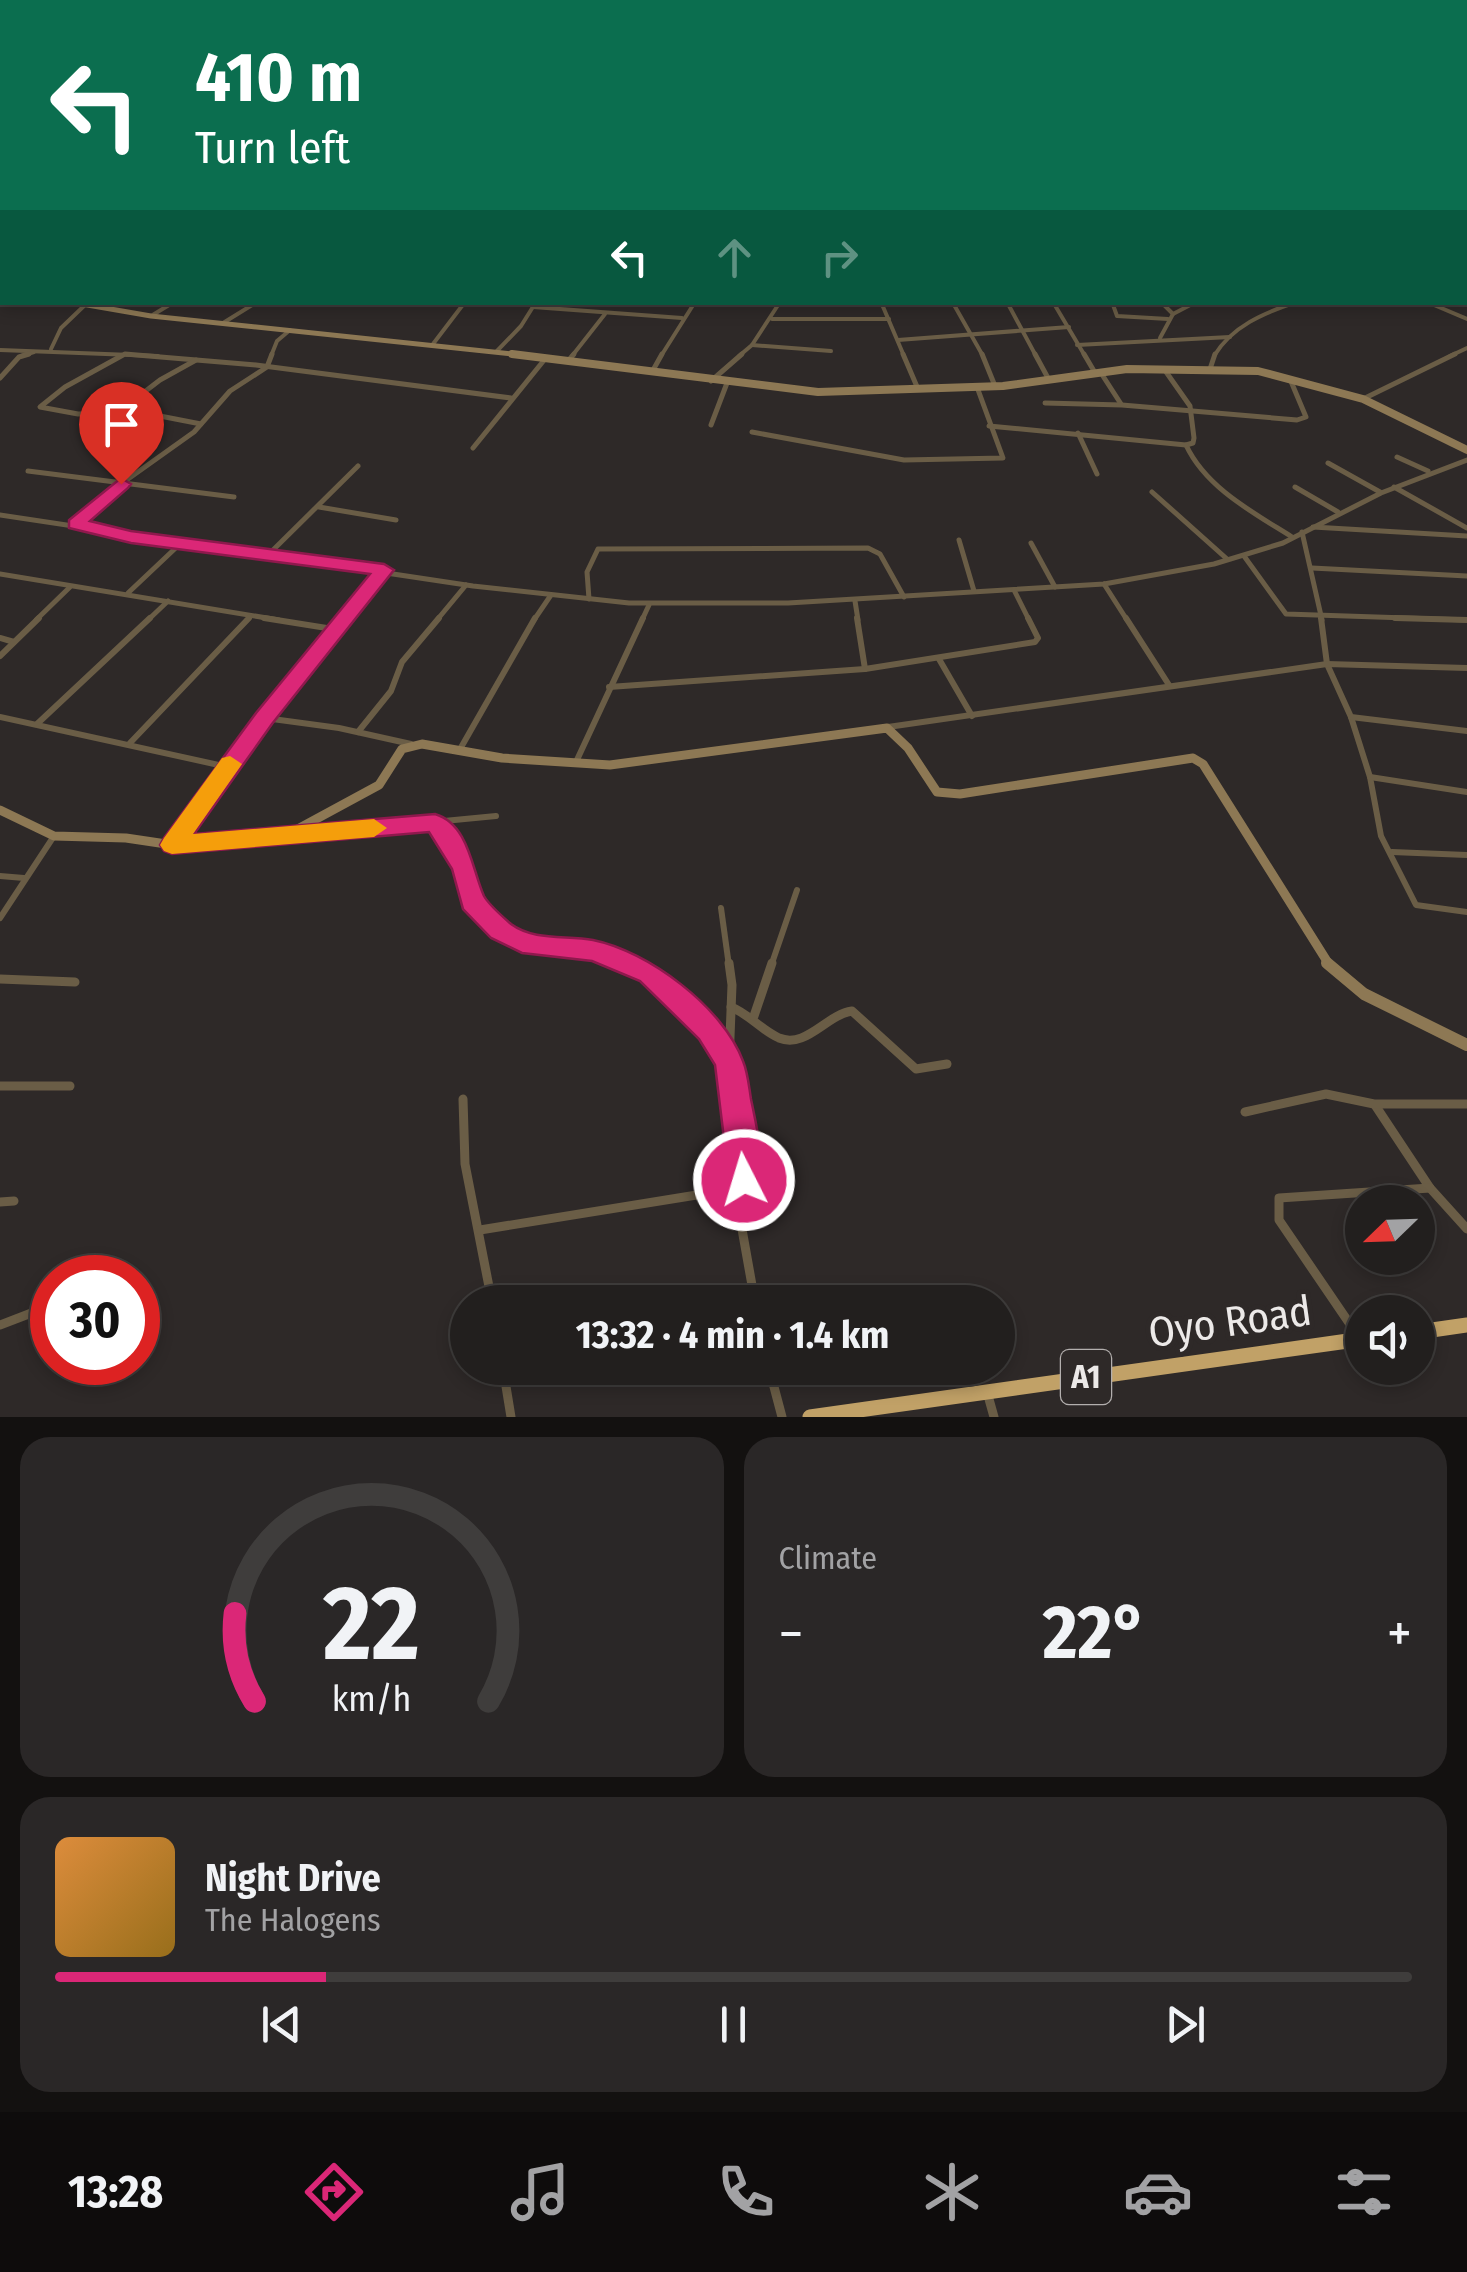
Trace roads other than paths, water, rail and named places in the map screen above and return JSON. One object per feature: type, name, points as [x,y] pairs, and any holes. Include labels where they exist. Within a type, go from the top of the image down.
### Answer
[{"type":"highway","points":[[1435,1330],[1467,1325]]},
{"type":"highway","name":"Oyo Road","points":[[810,1417],[1345,1341]]},
{"type":"street","points":[[51,349],[61,328],[89,305]]},
{"type":"street","points":[[95,305],[152,316],[433,344],[818,392],[995,386],[1096,371],[1210,369],[1290,378],[1363,399],[1467,450]]},
{"type":"street","points":[[152,316],[169,305]]},
{"type":"street","points":[[222,323],[252,305]]},
{"type":"street","points":[[433,344],[463,305]]},
{"type":"street","points":[[496,352],[534,305],[682,318]]},
{"type":"street","points":[[652,373],[693,305]]},
{"type":"street","points":[[710,381],[752,345],[778,305]]},
{"type":"street","points":[[882,305],[918,389]]},
{"type":"street","points":[[954,305],[995,386]]},
{"type":"street","points":[[1009,305],[1048,378]]},
{"type":"street","points":[[1055,305],[1077,345],[1122,405]]},
{"type":"street","points":[[1113,305],[1117,316],[1168,320]]},
{"type":"street","points":[[1164,305],[1173,314]]},
{"type":"street","points":[[1160,339],[1173,314],[1190,305]]},
{"type":"street","points":[[1210,369],[1230,337],[1254,316],[1287,305]]},
{"type":"street","points":[[1434,305],[1467,319]]},
{"type":"street","points":[[567,362],[605,314]]},
{"type":"street","points":[[772,318],[889,319]]},
{"type":"street","points":[[898,340],[1069,327]]},
{"type":"street","points":[[76,524],[121,484],[202,424],[230,391],[267,367],[278,341],[290,330]]},
{"type":"street","points":[[1077,345],[1230,337]]},
{"type":"street","points":[[752,345],[830,351]]},
{"type":"street","points":[[1363,399],[1467,348]]},
{"type":"street","points":[[0,378],[19,356],[43,349]]},
{"type":"street","points":[[0,350],[51,349],[197,359],[511,398]]},
{"type":"street","points":[[124,354],[40,406],[104,415],[124,408],[160,380],[197,359]]},
{"type":"street","points":[[473,448],[545,359]]},
{"type":"street","points":[[989,426],[1193,443],[1190,406],[1163,369]]},
{"type":"street","points":[[1045,404],[1122,405],[1283,420],[1306,416],[1290,378]]},
{"type":"street","points":[[712,425],[727,383]]},
{"type":"street","points":[[752,432],[904,460],[1002,458],[977,387]]},
{"type":"street","points":[[124,408],[122,411],[202,424]]},
{"type":"street","points":[[1078,432],[1097,474]]},
{"type":"street","points":[[1186,444],[1194,465],[1233,499],[1292,537]]},
{"type":"street","points":[[1397,457],[1429,472]]},
{"type":"street","points":[[0,515],[76,524],[131,537],[588,599],[649,605],[855,600],[1104,584],[1228,560],[1292,537],[1381,492],[1467,460]]},
{"type":"street","points":[[1328,462],[1381,492]]},
{"type":"street","points":[[269,554],[358,466]]},
{"type":"street","points":[[28,471],[234,497]]},
{"type":"street","points":[[1295,487],[1340,512]]},
{"type":"street","points":[[1394,487],[1467,528]]},
{"type":"street","points":[[1152,492],[1228,560]]},
{"type":"street","points":[[318,507],[396,520]]},
{"type":"street","points":[[1454,521],[1467,515]]},
{"type":"street","points":[[1310,527],[1467,536]]},
{"type":"street","points":[[1302,532],[1312,568],[1327,664],[1351,717],[1370,777],[1378,824],[1416,905],[1467,912]]},
{"type":"street","points":[[960,540],[974,591]]},
{"type":"street","points":[[127,594],[182,542]]},
{"type":"street","points":[[1031,543],[1055,587]]},
{"type":"street","points":[[588,599],[586,574],[590,558],[598,549],[656,547],[868,548],[880,554],[904,597]]},
{"type":"street","points":[[1244,556],[1286,614],[1467,620]]},
{"type":"street","points":[[1312,568],[1467,576]]},
{"type":"street","points":[[172,845],[264,718],[384,570]]},
{"type":"street","points":[[0,574],[334,629]]},
{"type":"street","points":[[358,732],[391,691],[402,662],[466,584]]},
{"type":"street","points":[[1104,584],[1168,685]]},
{"type":"street","points":[[0,656],[71,586]]},
{"type":"street","points":[[609,687],[864,669],[1037,640],[1014,590]]},
{"type":"street","points":[[458,752],[487,710],[524,630],[551,594]]},
{"type":"street","points":[[855,600],[864,669]]},
{"type":"street","points":[[36,725],[168,601]]},
{"type":"street","points":[[576,762],[649,605]]},
{"type":"street","points":[[129,744],[250,617]]},
{"type":"street","points":[[0,638],[15,642]]},
{"type":"street","points":[[939,659],[972,716]]},
{"type":"street","points":[[264,718],[458,752],[610,765],[1327,664],[1467,668]]},
{"type":"street","points":[[0,717],[228,767]]},
{"type":"street","points":[[1351,717],[1467,731]]},
{"type":"street","points":[[886,728],[902,739],[920,772],[937,792],[960,794],[1194,758],[1202,764],[1324,961],[1364,994],[1467,1046]]},
{"type":"street","points":[[284,837],[379,785],[402,749],[411,744]]},
{"type":"street","points":[[1370,777],[1467,792]]},
{"type":"street","points":[[0,810],[54,836],[126,838],[172,845],[496,816]]},
{"type":"street","points":[[435,823],[464,869],[473,902],[501,930],[522,943],[594,951],[650,973],[709,1031],[729,1063]]},
{"type":"street","points":[[0,918],[54,836]]},
{"type":"street","points":[[1392,852],[1467,855]]},
{"type":"street","points":[[0,876],[24,878]]},
{"type":"street","points":[[754,1016],[797,890]]},
{"type":"street","points":[[480,1230],[736,1190],[744,1180],[740,1118],[729,1063],[731,1006],[721,908]]},
{"type":"street","points":[[0,979],[75,982]]},
{"type":"street","points":[[731,1006],[754,1016],[770,1033],[793,1040],[804,1038],[840,1012],[852,1011],[916,1069],[947,1064]]},
{"type":"street","points":[[0,1086],[70,1086]]},
{"type":"street","points":[[1244,1112],[1326,1094],[1374,1104],[1467,1104]]},
{"type":"street","points":[[463,1099],[465,1164],[489,1285]]},
{"type":"street","points":[[1374,1104],[1428,1185]]},
{"type":"street","points":[[736,1190],[752,1285]]},
{"type":"street","points":[[1435,1193],[1467,1228]]},
{"type":"street","points":[[1345,1194],[1279,1198],[1279,1220],[1345,1316]]},
{"type":"street","points":[[0,1202],[14,1201]]},
{"type":"street","points":[[0,1325],[30,1314]]},
{"type":"street","points":[[506,1385],[512,1417]]},
{"type":"street","points":[[774,1385],[782,1417]]},
{"type":"street","points":[[986,1391],[994,1417]]}]
